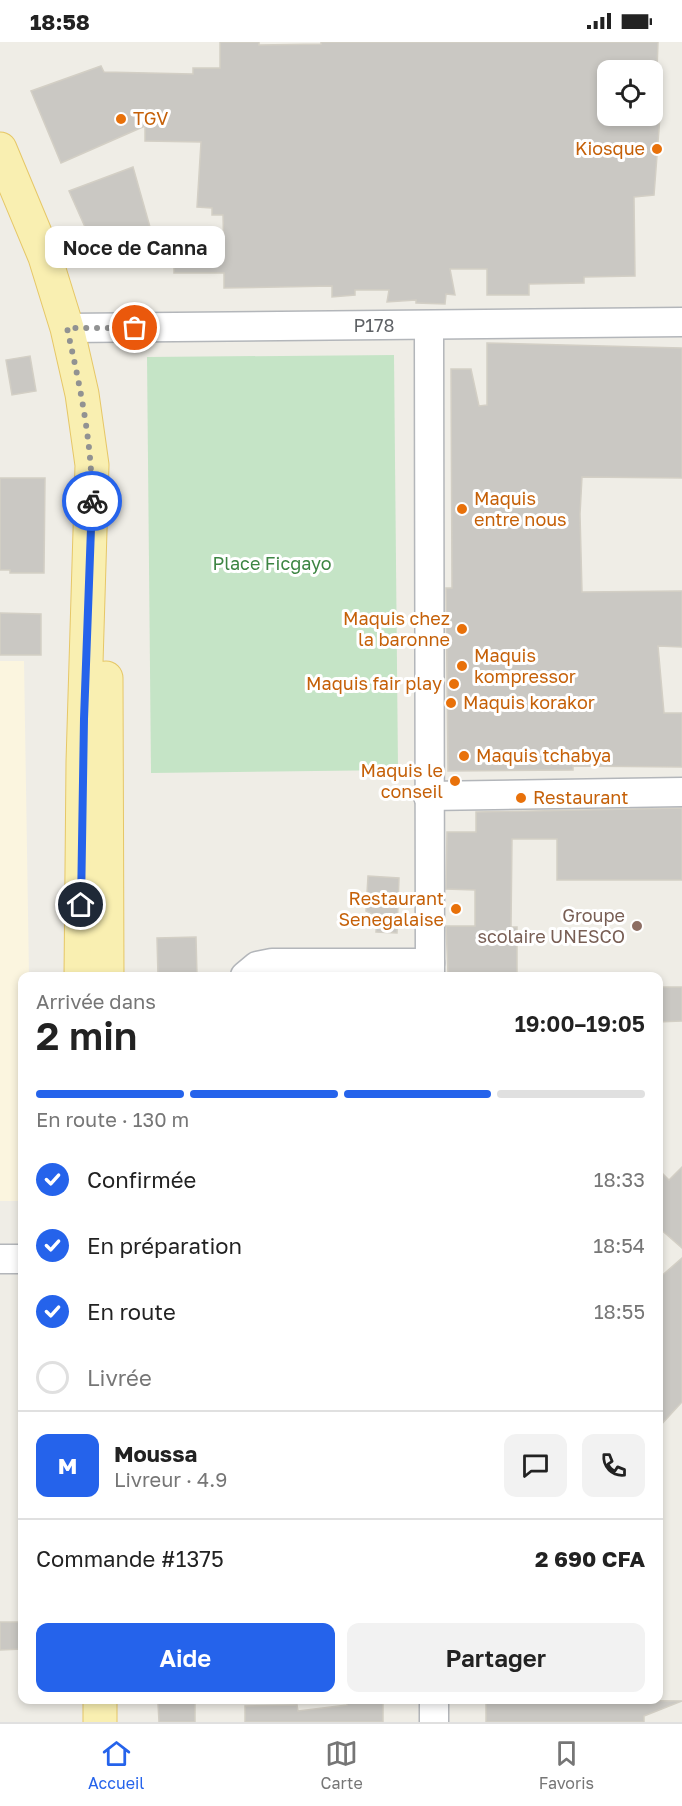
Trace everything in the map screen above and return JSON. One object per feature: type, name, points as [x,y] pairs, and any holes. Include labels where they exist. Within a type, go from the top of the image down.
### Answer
[{"type":"main road","points":[[0,148],[45,257],[67,328],[82,393],[92,465],[84,730],[81,972]]},
{"type":"main road","points":[[92,503],[106,664],[107,972]]},
{"type":"main road","points":[[100,1704],[100,1722]]},
{"type":"street","name":"P178","points":[[67,328],[682,322]]},
{"type":"street","points":[[249,972],[256,966],[272,963],[430,970],[429,326]]},
{"type":"street","points":[[428,796],[682,792]]},
{"type":"street","points":[[0,1259],[18,1259]]},
{"type":"street","points":[[434,1704],[434,1722]]},
{"type":"shaded area","points":[[0,661],[24,661],[29,972],[18,972],[18,1201],[0,1201]]},
{"type":"green space","name":"Place Ficgayo","points":[[394,355],[398,770],[151,773],[147,357]]},
{"type":"building","points":[[220,42],[259,42],[259,45],[321,44],[321,42],[658,42],[657,60],[597,60],[597,126],[659,126],[654,195],[634,197],[635,276],[584,277],[584,283],[529,284],[529,295],[487,295],[487,269],[450,269],[455,295],[446,294],[445,304],[416,303],[416,300],[387,302],[389,290],[355,290],[355,295],[332,297],[332,286],[224,288],[224,273],[174,273],[174,257],[224,257],[223,215],[212,215],[212,208],[197,207],[201,142],[145,141],[145,126],[61,163],[31,91],[101,66],[104,72],[193,74],[193,68],[220,68]]},
{"type":"building","points":[[133,167],[154,241],[101,263],[69,191]]},
{"type":"building","points":[[487,343],[682,348],[682,478],[582,477],[580,514],[582,592],[682,591],[682,647],[658,646],[664,713],[682,713],[682,767],[573,766],[573,770],[448,771],[446,588],[452,588],[451,369],[471,369],[479,406],[487,405]]},
{"type":"building","points":[[30,356],[36,391],[12,395],[6,360]]},
{"type":"building","points":[[0,478],[45,478],[44,573],[10,573],[10,570],[0,570]]},
{"type":"building","points":[[0,613],[41,614],[41,655],[0,655]]},
{"type":"building","points":[[682,808],[682,880],[557,880],[557,839],[512,839],[511,927],[517,927],[517,972],[448,972],[446,926],[475,926],[475,890],[446,889],[447,832],[476,832],[476,812]]},
{"type":"building","points":[[368,876],[399,878],[397,933],[376,932],[377,916],[366,911]]},
{"type":"building","points":[[196,937],[197,972],[158,972],[157,938]]},
{"type":"building","points":[[663,987],[682,987],[682,1021],[663,1022]]},
{"type":"building","points":[[682,1167],[682,1248],[663,1231],[663,1174],[669,1180]]},
{"type":"building","points":[[682,1258],[682,1402],[663,1423],[663,1275]]},
{"type":"building","points":[[0,1622],[18,1622],[18,1649],[0,1650]]},
{"type":"building","points":[[663,1701],[682,1701],[644,1716],[644,1722],[486,1722],[486,1704],[663,1704]]},
{"type":"building","points":[[158,1704],[195,1704],[195,1722],[159,1722]]},
{"type":"building","points":[[383,1704],[383,1722],[245,1722],[245,1706],[297,1705],[298,1711],[347,1705]]},
{"type":"way so far","points":[[92,501],[92,465],[82,393],[67,328],[135,328]]},
{"type":"place","name":"TGV","points":[[121,119]]},
{"type":"place","name":"Kiosque","points":[[657,149]]},
{"type":"place","name":"Noce de Canna","points":[[135,328]]},
{"type":"place","name":"Maquis entre nous","points":[[462,509]]},
{"type":"place","name":"Maquis chez la baronne","points":[[462,629]]},
{"type":"place","name":"Maquis kompressor","points":[[462,666]]},
{"type":"place","name":"Maquis fair play","points":[[454,684]]},
{"type":"place","name":"Maquis korakor","points":[[451,703]]},
{"type":"place","name":"Maquis tchabya","points":[[464,756]]},
{"type":"place","name":"Maquis le conseil","points":[[455,781]]},
{"type":"place","name":"Restaurant","points":[[521,798]]},
{"type":"place","name":"Restaurant Senegalaise","points":[[456,909]]},
{"type":"place","name":"Groupe scolaire UNESCO","points":[[637,926]]},
{"type":"route","points":[[81,905],[84,719],[92,501]]}]
